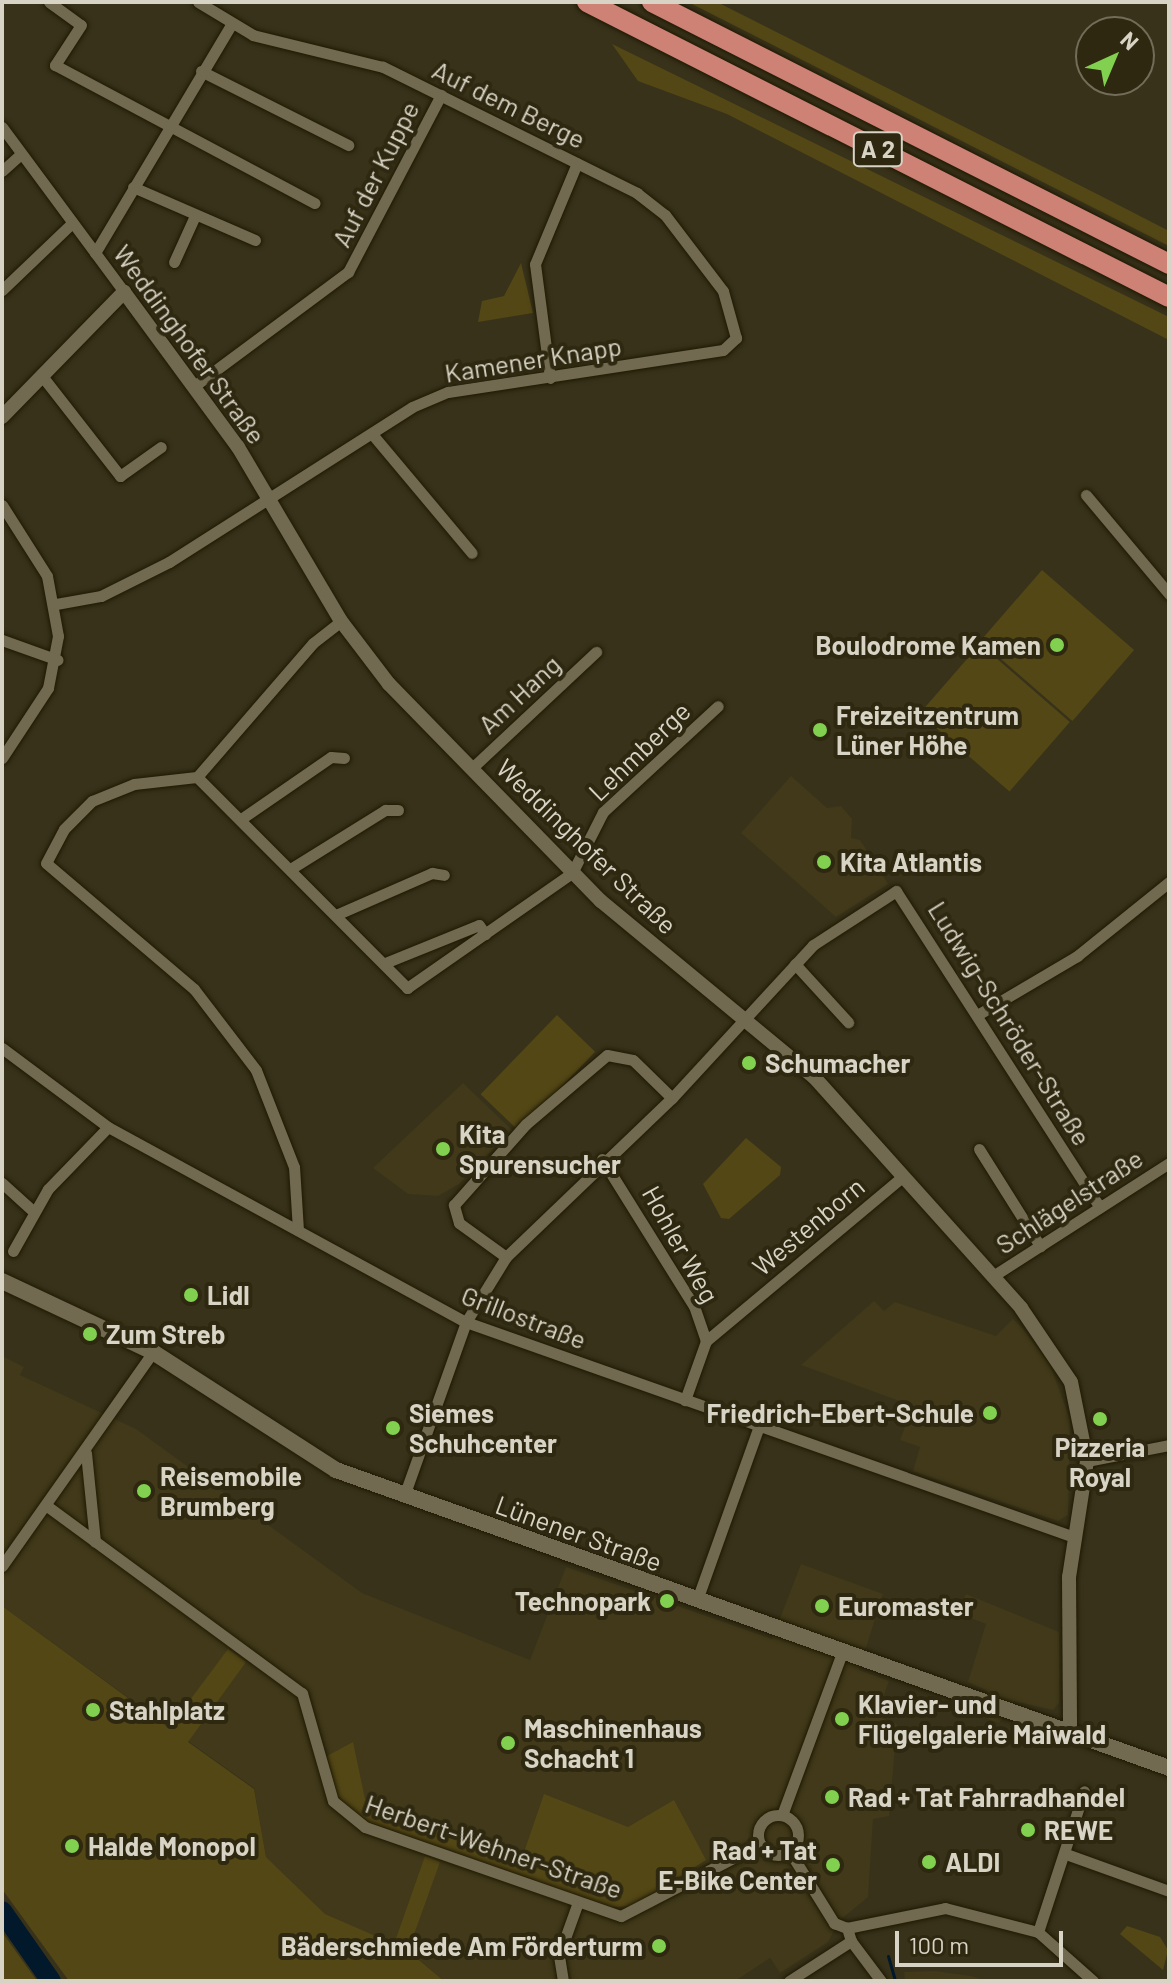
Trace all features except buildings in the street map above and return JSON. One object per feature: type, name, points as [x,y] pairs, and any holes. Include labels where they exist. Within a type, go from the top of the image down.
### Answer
[{"type":"highway","name":"A 2","points":[[587,2],[1169,297]]},
{"type":"highway","name":"A 2","points":[[652,2],[1169,264]]},
{"type":"main road","name":"Lünener Straße","points":[[2,1281],[153,1352],[287,1445],[404,1496],[1169,1768]]},
{"type":"street","points":[[49,2],[81,25],[55,65],[315,203]]},
{"type":"street","name":"Auf dem Berge","points":[[198,2],[231,25],[366,61],[441,95],[577,163],[665,215],[723,291],[737,331],[733,344]]},
{"type":"street","points":[[95,253],[231,25]]},
{"type":"street","points":[[201,71],[348,145]]},
{"type":"street","name":"Auf der Kuppe","points":[[193,387],[348,272],[441,95]]},
{"type":"street","name":"Weddinghofer Straße","points":[[2,127],[193,387],[270,499],[341,621],[389,684],[572,873],[814,1077],[993,1276],[1058,1354],[1077,1400],[1087,1461],[1074,1537],[1070,1732]]},
{"type":"street","points":[[2,171],[21,154]]},
{"type":"street","points":[[550,378],[535,264],[577,163]]},
{"type":"street","points":[[133,187],[194,218],[255,240]]},
{"type":"street","points":[[174,262],[194,218]]},
{"type":"street","points":[[2,290],[71,224]]},
{"type":"street","points":[[2,417],[124,292]]},
{"type":"street","name":"Kamener Knapp","points":[[56,604],[101,596],[155,569],[372,434],[448,392],[550,378],[733,344]]},
{"type":"street","points":[[42,376],[120,476],[161,447]]},
{"type":"street","points":[[372,434],[472,553]]},
{"type":"street","points":[[1086,495],[1169,594]]},
{"type":"street","points":[[2,505],[47,576],[56,604],[58,660],[36,713],[2,758]]},
{"type":"street","points":[[298,1230],[299,1197],[281,1118],[235,1038],[159,956],[46,863],[64,829],[92,801],[134,784],[197,777],[313,643],[341,621]]},
{"type":"street","points":[[2,640],[58,660]]},
{"type":"street","name":"Am Hang","points":[[472,768],[596,652]]},
{"type":"street","name":"Lehmberge","points":[[572,873],[603,812],[718,706]]},
{"type":"street","points":[[241,819],[331,757],[344,758]]},
{"type":"street","points":[[197,777],[338,914],[407,988],[572,873]]},
{"type":"street","points":[[292,868],[385,810],[398,810]]},
{"type":"street","points":[[338,914],[444,875]]},
{"type":"street","points":[[979,1014],[1077,956],[1169,882]]},
{"type":"street","name":"Ludwig-Schröder-Straße","points":[[404,1496],[466,1322],[506,1257],[602,1159],[672,1098],[795,964],[830,931],[896,891],[979,1014],[1100,1207]]},
{"type":"street","points":[[385,963],[479,925],[485,934]]},
{"type":"street","points":[[795,964],[848,1022]]},
{"type":"street","name":"Grillostraße","points":[[2,1048],[108,1127],[466,1322],[1074,1537]]},
{"type":"street","points":[[506,1257],[459,1223],[454,1205],[526,1124],[607,1055],[633,1060],[672,1098]]},
{"type":"street","points":[[13,1251],[34,1212],[108,1127]]},
{"type":"street","points":[[979,1149],[1040,1246]]},
{"type":"street","name":"Hohler Weg","points":[[602,1159],[668,1256],[706,1341],[685,1400]]},
{"type":"street","name":"Schlägelstraße","points":[[993,1276],[1169,1163]]},
{"type":"street","name":"Westenborn","points":[[706,1341],[902,1177]]},
{"type":"street","points":[[2,1183],[34,1212]]},
{"type":"street","points":[[2,1566],[86,1452],[153,1352]]},
{"type":"street","points":[[697,1600],[759,1426]]},
{"type":"street","points":[[1087,1461],[1169,1445]]},
{"type":"street","points":[[86,1452],[95,1542]]},
{"type":"street","name":"Herbert-Wehner-Straße","points":[[47,1506],[302,1693],[314,1716],[329,1791],[349,1819],[578,1902],[627,1915],[760,1844],[761,1824],[782,1815],[843,1650]]},
{"type":"street","points":[[1038,1932],[1066,1854],[1084,1791]]},
{"type":"street","points":[[760,1844],[777,1856],[790,1852],[799,1834],[782,1815]]},
{"type":"street","points":[[790,1852],[834,1923],[847,1928],[945,1908],[1038,1932],[1093,1981]]},
{"type":"street","points":[[1066,1854],[1169,1891]]},
{"type":"street","points":[[563,1981],[559,1955],[578,1902]]},
{"type":"street","points":[[847,1928],[851,1941],[881,1981]]},
{"type":"street","points":[[789,1981],[851,1941]]},
{"type":"shaded area","points":[[688,2],[717,2],[1099,195],[1169,231],[1169,246]]},
{"type":"shaded area","points":[[612,44],[1169,317],[1169,340],[727,114],[638,81]]},
{"type":"shaded area","points":[[521,263],[533,313],[478,322],[482,301],[504,296]]},
{"type":"shaded area","name":"Boulodrome Kamen","points":[[1042,570],[1134,650],[1072,721],[980,641]]},
{"type":"shaded area","points":[[980,644],[1070,722],[1009,792],[920,713]]},
{"type":"shaded area","name":"Kita Atlantis","points":[[791,776],[827,808],[841,806],[852,819],[851,838],[860,840],[888,884],[836,917],[741,833]]},
{"type":"shaded area","points":[[557,1015],[595,1052],[519,1131],[481,1094]]},
{"type":"shaded area","name":"Kita Spurensucher","points":[[463,1083],[512,1130],[459,1184],[438,1196],[408,1194],[373,1168]]},
{"type":"shaded area","points":[[746,1138],[781,1167],[780,1175],[729,1219],[721,1218],[703,1184]]},
{"type":"shaded area","name":"Friedrich-Ebert-Schule","points":[[874,1301],[884,1311],[895,1302],[996,1336],[1013,1319],[1023,1329],[1050,1365],[1070,1419],[1068,1515],[1058,1521],[913,1471],[920,1447],[900,1440],[913,1406],[801,1365]]},
{"type":"shaded area","points":[[2,1356],[24,1367],[20,1375],[136,1429],[362,1593],[530,1660],[566,1567],[772,1639],[801,1564],[883,1594],[859,1670],[889,1681],[876,1716],[897,1724],[889,1816],[873,1819],[868,1897],[839,1921],[828,1942],[780,1973],[770,1958],[735,1981],[444,1981],[408,1951],[425,1857],[394,1945],[325,1914],[266,1857],[254,1788],[188,1741],[245,1661],[228,1650],[170,1728],[2,1606]]},
{"type":"shaded area","points":[[966,1594],[1059,1632],[1059,1703],[1053,1710],[1014,1701],[999,1723],[977,1715],[988,1691],[968,1682],[986,1624],[958,1613]]},
{"type":"shaded area","points":[[2,1606],[169,1728],[228,1649],[246,1662],[188,1742],[254,1789],[266,1857],[325,1914],[394,1944],[425,1856],[440,1862],[408,1951],[444,1981],[69,1981],[2,1889]]},
{"type":"shaded area","points":[[353,1742],[365,1799],[523,1855],[544,1794],[628,1827],[674,1800],[706,1860],[634,1906],[611,1907],[365,1821],[338,1799],[327,1756]]},
{"type":"shaded area","points":[[1127,1926],[1160,1937],[1168,1950],[1163,1970],[1120,1934]]},
{"type":"shaded area","points":[[2,1932],[37,1981],[2,1981]]},
{"type":"shaded area","points":[[935,1971],[986,1981],[905,1981],[904,1972]]},
{"type":"waterway","points":[[2,1911],[51,1981]]},
{"type":"waterway","points":[[888,1956],[895,1981]]},
{"type":"place","name":"Boulodrome Kamen","points":[[1057,645]]},
{"type":"place","name":"Freizeitzentrum Lüner Höhe","points":[[820,730]]},
{"type":"place","name":"Kita Atlantis","points":[[824,862]]},
{"type":"place","name":"Schumacher","points":[[749,1063]]},
{"type":"place","name":"Kita Spurensucher","points":[[443,1149]]},
{"type":"place","name":"Lidl","points":[[191,1295]]},
{"type":"place","name":"Zum Streb","points":[[90,1334]]},
{"type":"place","name":"Friedrich-Ebert-Schule","points":[[990,1413]]},
{"type":"place","name":"Pizzeria Royal","points":[[1100,1419]]},
{"type":"place","name":"Siemes Schuhcenter","points":[[393,1428]]},
{"type":"place","name":"Reisemobile Brumberg","points":[[144,1491]]},
{"type":"place","name":"Technopark","points":[[667,1601]]},
{"type":"place","name":"Euromaster","points":[[822,1606]]},
{"type":"place","name":"Stahlplatz","points":[[93,1710]]},
{"type":"place","name":"Klavier- und Flügelgalerie Maiwald","points":[[842,1719]]},
{"type":"place","name":"Maschinenhaus Schacht 1","points":[[508,1743]]},
{"type":"place","name":"Rad + Tat Fahrradhandel","points":[[832,1797]]},
{"type":"place","name":"REWE","points":[[1028,1830]]},
{"type":"place","name":"Halde Monopol","points":[[72,1846]]},
{"type":"place","name":"ALDI","points":[[929,1862]]},
{"type":"place","name":"Rad + Tat E-Bike Center","points":[[833,1865]]},
{"type":"place","name":"Bäderschmiede Am Förderturm","points":[[659,1946]]}]
